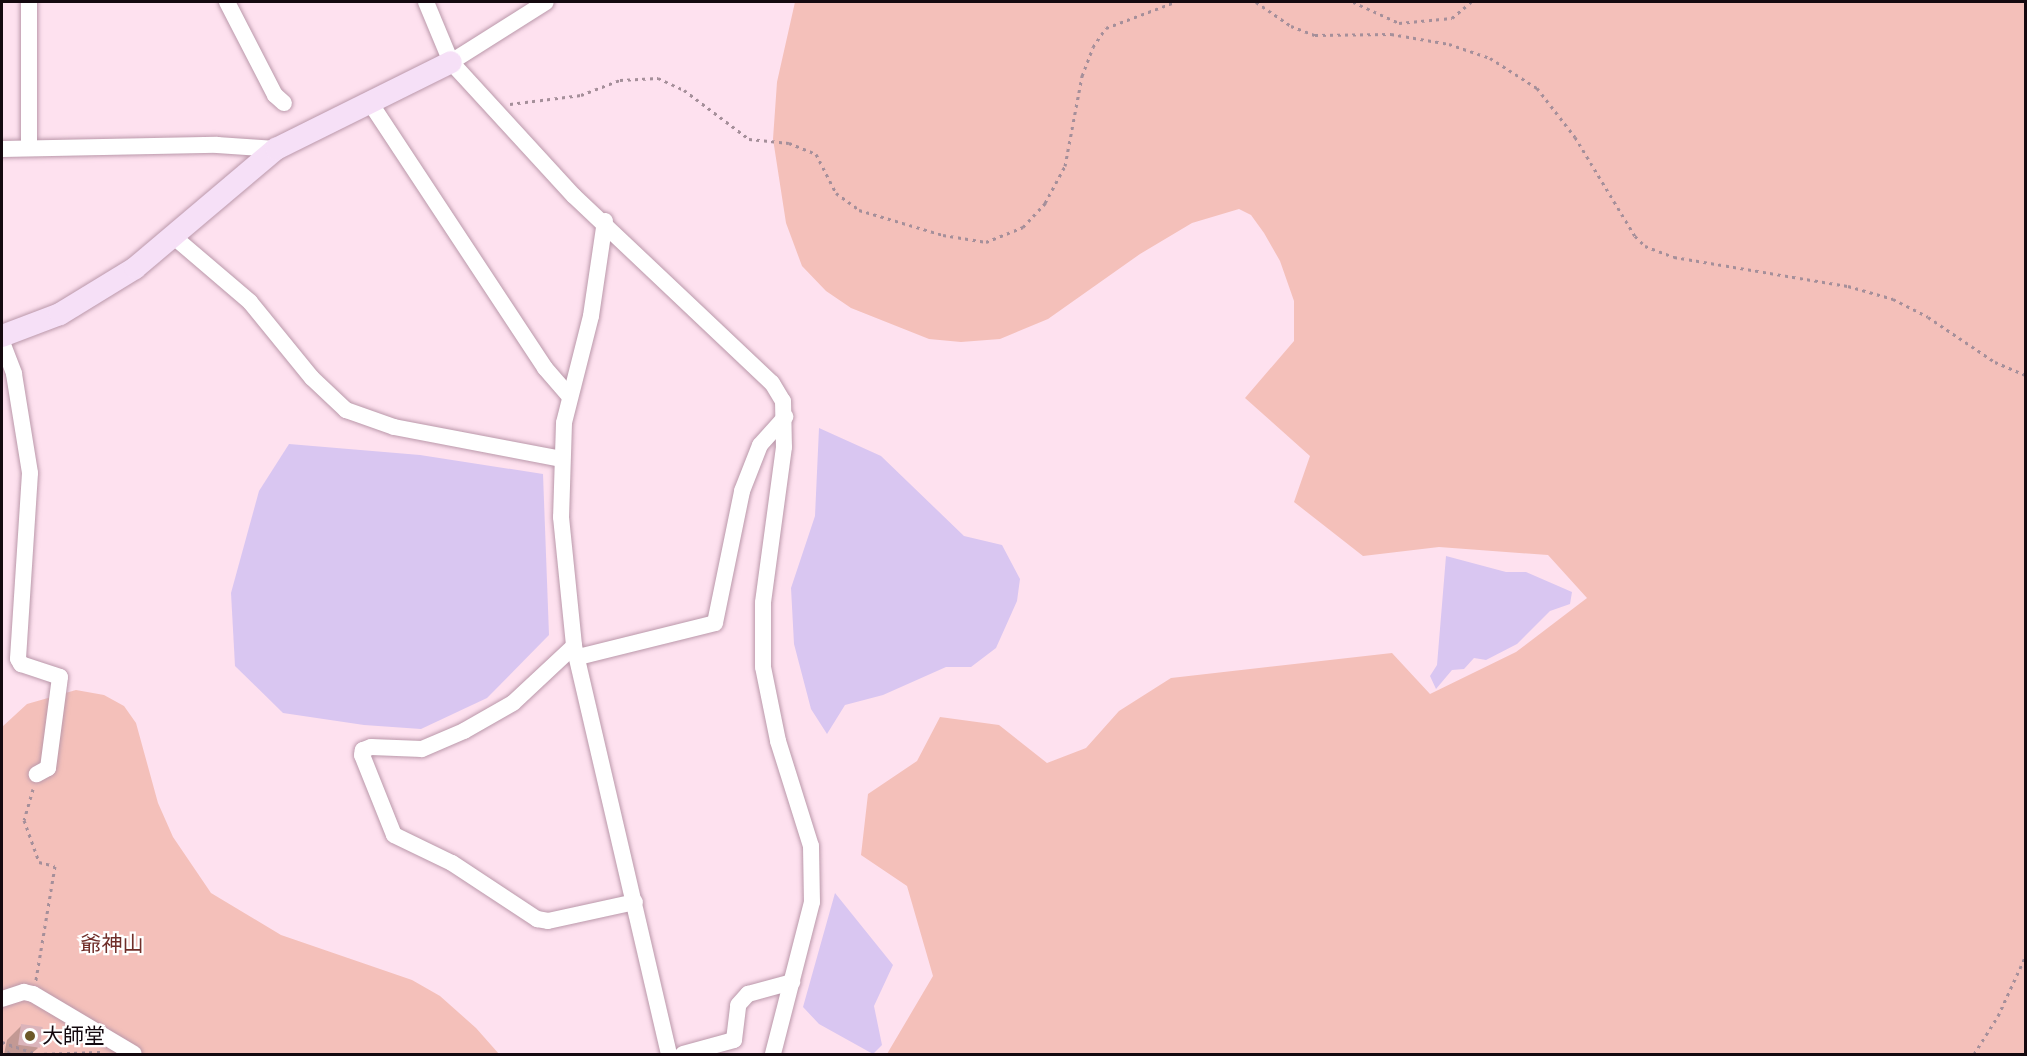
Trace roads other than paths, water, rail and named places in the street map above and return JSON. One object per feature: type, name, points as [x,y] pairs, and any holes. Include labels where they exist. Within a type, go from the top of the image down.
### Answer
[{"type":"street","points":[[29,2],[29,147]]},
{"type":"street","points":[[227,2],[275,95],[284,103]]},
{"type":"street","points":[[426,2],[451,62],[574,195],[605,221],[772,383],[783,401],[785,417],[764,603],[764,667],[778,741],[810,846],[812,902],[773,1054]]},
{"type":"street","points":[[2,336],[60,314],[135,268],[276,149],[451,62],[546,2]]},
{"type":"street","points":[[369,101],[545,368],[570,397]]},
{"type":"street","points":[[2,149],[217,145],[276,149]]},
{"type":"street","points":[[605,221],[591,316],[570,397],[561,459],[561,517],[576,651],[669,1054]]},
{"type":"street","points":[[174,237],[250,302],[312,378],[346,410],[394,427],[561,459]]},
{"type":"street","points":[[2,342],[14,374],[30,473],[18,659],[21,664],[60,677],[48,768],[37,774]]},
{"type":"street","points":[[635,902],[548,921],[537,919],[452,863],[394,835],[362,755],[363,750],[371,747],[422,749],[464,731],[513,703],[576,651],[715,623],[742,491],[760,445],[785,417]]},
{"type":"street","points":[[683,1054],[734,1040],[738,1005],[748,993],[792,982]]},
{"type":"street","points":[[2,999],[24,992],[33,994],[130,1053]]},
{"type":"place","name":"大師堂","points":[[30,1036]]},
{"type":"park label","name":"爺神山","points":[[112,944]]}]
